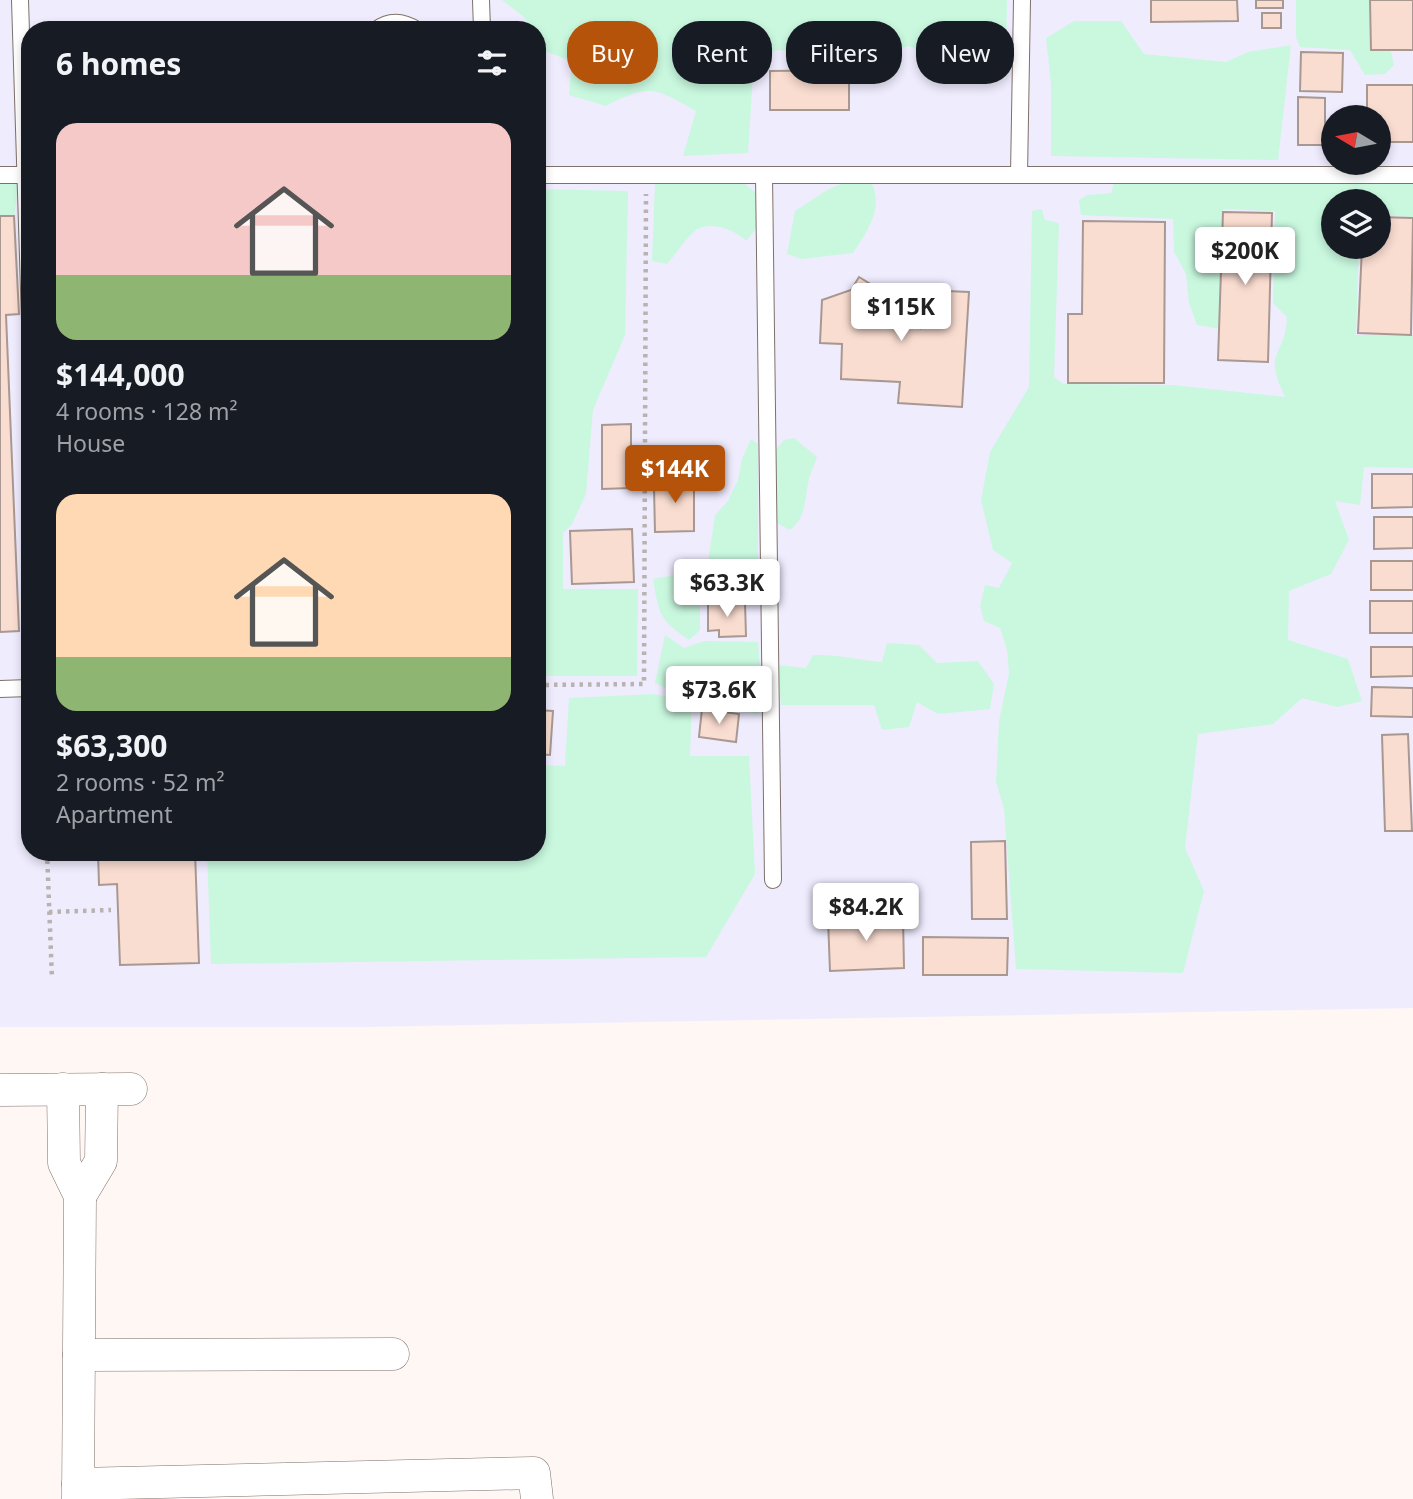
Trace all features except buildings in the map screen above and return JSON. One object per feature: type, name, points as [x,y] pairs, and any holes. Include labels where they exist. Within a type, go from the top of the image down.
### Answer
[{"type":"street","points":[[0,1090],[116,1089],[101,1161],[80,1196]]},
{"type":"street","points":[[63,1090],[64,1163],[80,1196],[78,1491],[534,1473],[537,1499]]},
{"type":"street","points":[[79,1355],[393,1354]]},
{"type":"lane","points":[[20,0],[21,22]]},
{"type":"lane","points":[[481,0],[482,21]]},
{"type":"lane","points":[[1019,175],[1021,0]]},
{"type":"lane","points":[[0,175],[21,175]]},
{"type":"lane","points":[[546,175],[1413,175]]},
{"type":"lane","points":[[764,175],[773,880]]},
{"type":"lane","points":[[0,689],[21,688]]},
{"type":"path","points":[[546,685],[644,684],[646,175]]},
{"type":"path","points":[[47,861],[52,979]]},
{"type":"path","points":[[49,912],[111,910]]},
{"type":"shaded area","points":[[0,0],[1413,0],[1413,1008],[364,1027],[0,1027]]},
{"type":"green space","points":[[502,0],[1007,0],[1007,21],[916,21],[916,49],[909,46],[902,48],[902,21],[786,21],[786,51],[775,50],[772,53],[772,21],[672,21],[672,84],[752,84],[748,153],[683,156],[696,111],[671,97],[643,91],[606,106],[569,95],[570,84],[658,84],[658,21],[567,21],[567,59],[546,52],[546,21],[526,21]]},
{"type":"green space","points":[[1296,0],[1369,0],[1370,51],[1391,51],[1394,65],[1385,74],[1365,75],[1350,50],[1300,47],[1296,37]]},
{"type":"green space","points":[[1074,21],[1121,21],[1144,54],[1226,62],[1248,52],[1291,45],[1278,160],[1051,156],[1051,83],[1046,38]]},
{"type":"green space","points":[[1413,178],[1413,217],[1391,216],[1391,189],[1321,189],[1321,259],[1359,259],[1356,335],[1413,335],[1413,468],[1364,467],[1360,505],[1335,501],[1349,540],[1331,574],[1289,591],[1288,640],[1348,659],[1362,701],[1337,707],[1302,698],[1273,724],[1198,734],[1185,848],[1204,891],[1183,973],[1016,969],[1004,809],[996,782],[999,721],[1009,673],[1007,650],[1000,628],[984,621],[980,606],[985,585],[999,588],[1012,563],[993,550],[981,500],[990,452],[1029,387],[1032,211],[1042,209],[1045,220],[1059,223],[1054,377],[1063,384],[1173,385],[1285,397],[1275,370],[1287,317],[1273,303],[1275,211],[1223,209],[1220,329],[1197,325],[1189,303],[1186,274],[1174,252],[1173,219],[1081,215],[1079,200],[1087,195],[1111,193],[1114,182]]},
{"type":"green space","points":[[19,181],[14,216],[0,216],[0,182]]},
{"type":"green space","points":[[655,182],[744,183],[756,193],[757,228],[746,241],[736,233],[722,228],[702,227],[689,237],[667,264],[652,261]]},
{"type":"green space","points":[[843,183],[872,184],[875,193],[872,220],[853,253],[801,259],[787,254],[795,211]]},
{"type":"green space","points":[[546,189],[628,191],[625,335],[593,410],[586,494],[572,524],[563,533],[563,589],[638,589],[637,676],[546,676]]},
{"type":"green space","points":[[794,438],[817,457],[809,477],[802,515],[790,530],[773,521],[774,452],[784,440]]},
{"type":"green space","points":[[751,439],[758,444],[758,598],[700,604],[700,630],[689,640],[662,615],[653,579],[707,569],[715,515],[728,501],[738,480],[742,459]]},
{"type":"green space","points":[[665,635],[684,648],[704,641],[758,642],[762,692],[758,714],[700,703],[655,683]]},
{"type":"green space","points":[[887,643],[919,645],[937,663],[978,661],[994,684],[990,709],[938,714],[917,702],[909,727],[882,730],[874,705],[781,705],[778,665],[806,668],[813,655],[882,662]]},
{"type":"green space","points":[[652,694],[692,701],[690,756],[749,756],[755,874],[706,957],[211,964],[207,861],[546,861],[546,765],[565,766],[569,698]]}]
